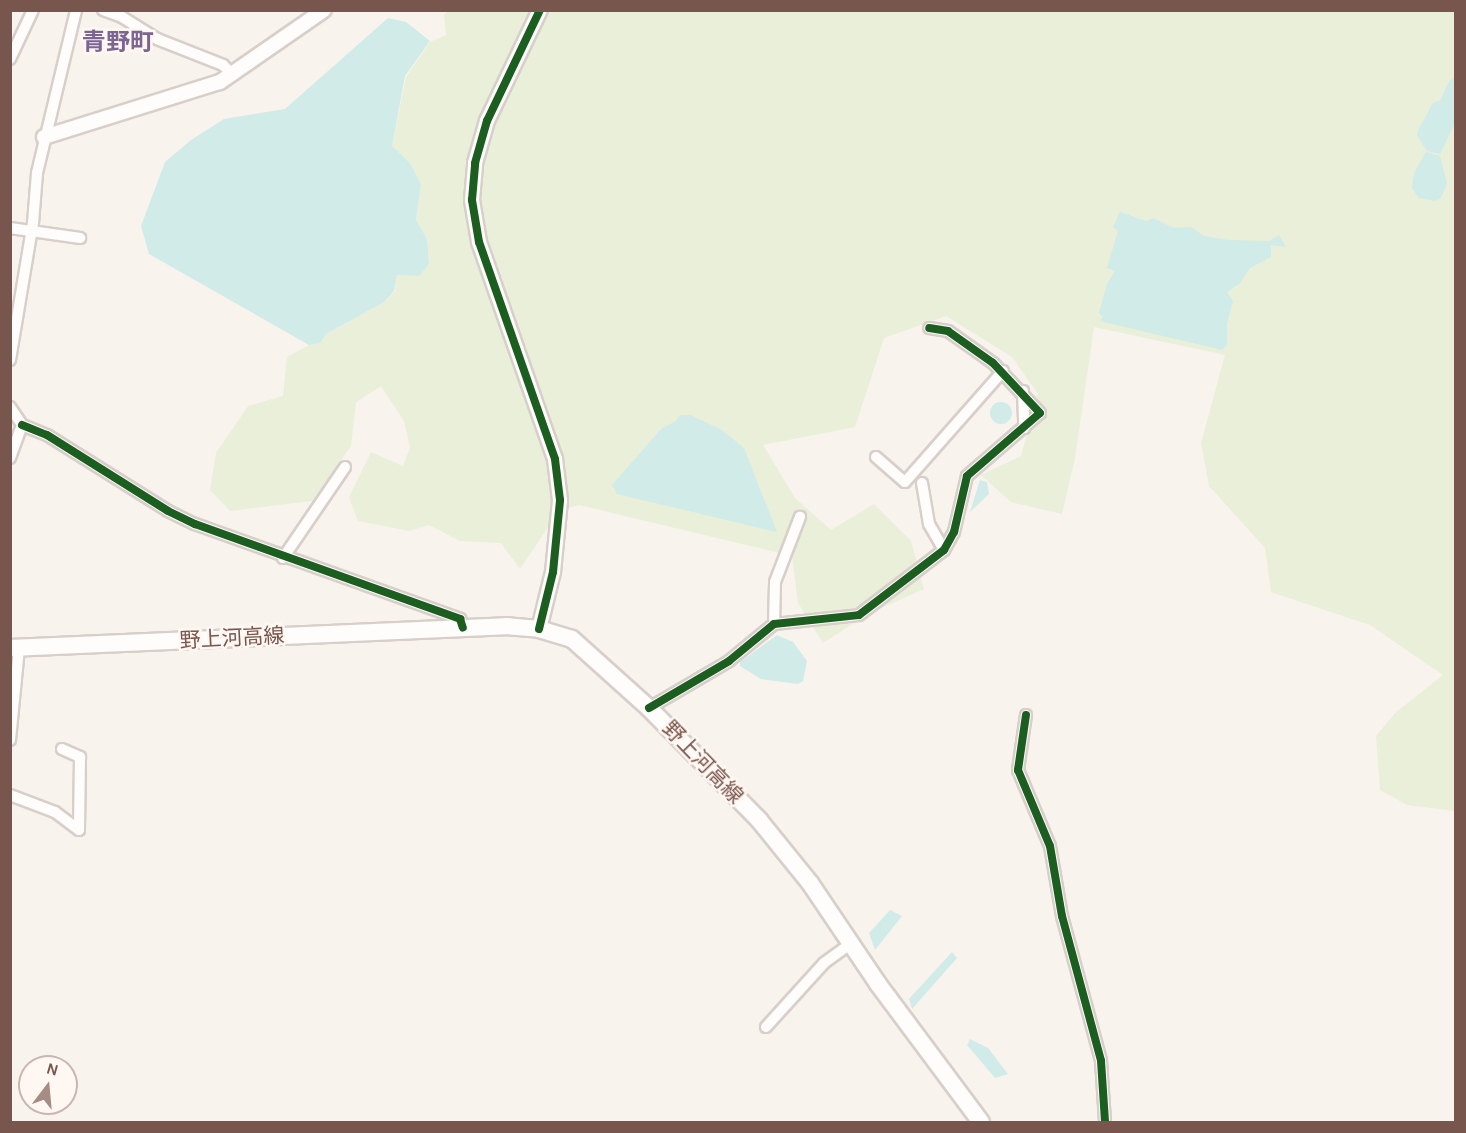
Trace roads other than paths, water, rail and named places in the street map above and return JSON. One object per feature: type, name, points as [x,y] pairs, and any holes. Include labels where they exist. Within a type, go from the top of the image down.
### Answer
[{"type":"main road","name":"野上河高線","points":[[15,649],[463,628],[539,629],[572,639],[649,708],[759,820],[852,943],[981,1122]]},
{"type":"street","points":[[10,59],[33,10]]},
{"type":"street","points":[[10,360],[44,137],[76,10]]},
{"type":"street","points":[[103,10],[122,17],[157,39],[223,65],[233,75]]},
{"type":"street","points":[[44,137],[191,94],[233,75],[324,10]]},
{"type":"street","points":[[539,629],[553,572],[559,510],[555,459],[479,242],[472,200],[475,163],[487,121],[540,10]]},
{"type":"street","points":[[10,228],[31,234],[80,238]]},
{"type":"street","points":[[649,708],[729,661],[774,624],[859,615],[944,550],[954,532],[967,477],[1040,413],[1003,371],[948,331],[929,328]]},
{"type":"street","points":[[876,457],[905,482],[1003,371]]},
{"type":"street","points":[[1023,391],[1024,428]]},
{"type":"street","points":[[10,407],[22,425],[47,435],[168,511],[283,558],[460,619],[463,628]]},
{"type":"street","points":[[10,458],[22,425]]},
{"type":"street","points":[[283,558],[345,467]]},
{"type":"street","points":[[922,483],[928,524],[944,550]]},
{"type":"street","points":[[774,624],[775,582],[800,517]]},
{"type":"street","points":[[10,740],[15,649]]},
{"type":"street","points":[[1026,715],[1018,770],[1050,846],[1062,916],[1101,1061],[1105,1122]]},
{"type":"street","points":[[10,795],[55,812],[79,830],[80,757],[62,749]]},
{"type":"street","points":[[766,1027],[824,963],[852,943]]},
{"type":"water","points":[[388,18],[406,22],[430,41],[405,76],[392,146],[410,163],[421,184],[416,220],[427,239],[429,264],[419,276],[397,275],[394,291],[384,302],[326,334],[320,343],[309,345],[149,254],[141,226],[165,162],[191,140],[224,119],[285,109]]},
{"type":"water","points":[[1455,78],[1455,123],[1440,154],[1427,151],[1417,135],[1419,128],[1433,103],[1440,100],[1450,80]]},
{"type":"water","points":[[1426,152],[1440,156],[1447,183],[1441,198],[1435,201],[1419,198],[1412,188],[1414,173]]},
{"type":"water","points":[[1120,212],[1146,221],[1153,218],[1174,228],[1191,227],[1204,236],[1228,240],[1269,241],[1279,235],[1286,247],[1271,245],[1271,257],[1250,268],[1240,283],[1227,292],[1233,301],[1227,323],[1227,345],[1222,350],[1100,321],[1103,317],[1099,313],[1107,284],[1115,271],[1107,268],[1118,231],[1113,227]]},
{"type":"water","points":[[1001,402],[1009,405],[1012,413],[1009,421],[1001,424],[993,421],[990,413],[993,405]]},
{"type":"water","points":[[680,415],[690,415],[722,430],[744,448],[777,532],[617,494],[612,485],[662,428],[676,421]]},
{"type":"water","points":[[980,480],[987,482],[989,494],[970,512]]},
{"type":"water","points":[[777,635],[793,642],[807,661],[803,681],[798,684],[761,679],[740,666],[740,662]]},
{"type":"water","points":[[890,910],[902,916],[875,950],[869,933]]},
{"type":"water","points":[[952,952],[957,958],[912,1009],[909,999]]},
{"type":"water","points":[[970,1039],[988,1048],[1008,1074],[995,1078],[967,1045]]},
{"type":"district","name":"青野町","points":[[118,43]]}]
